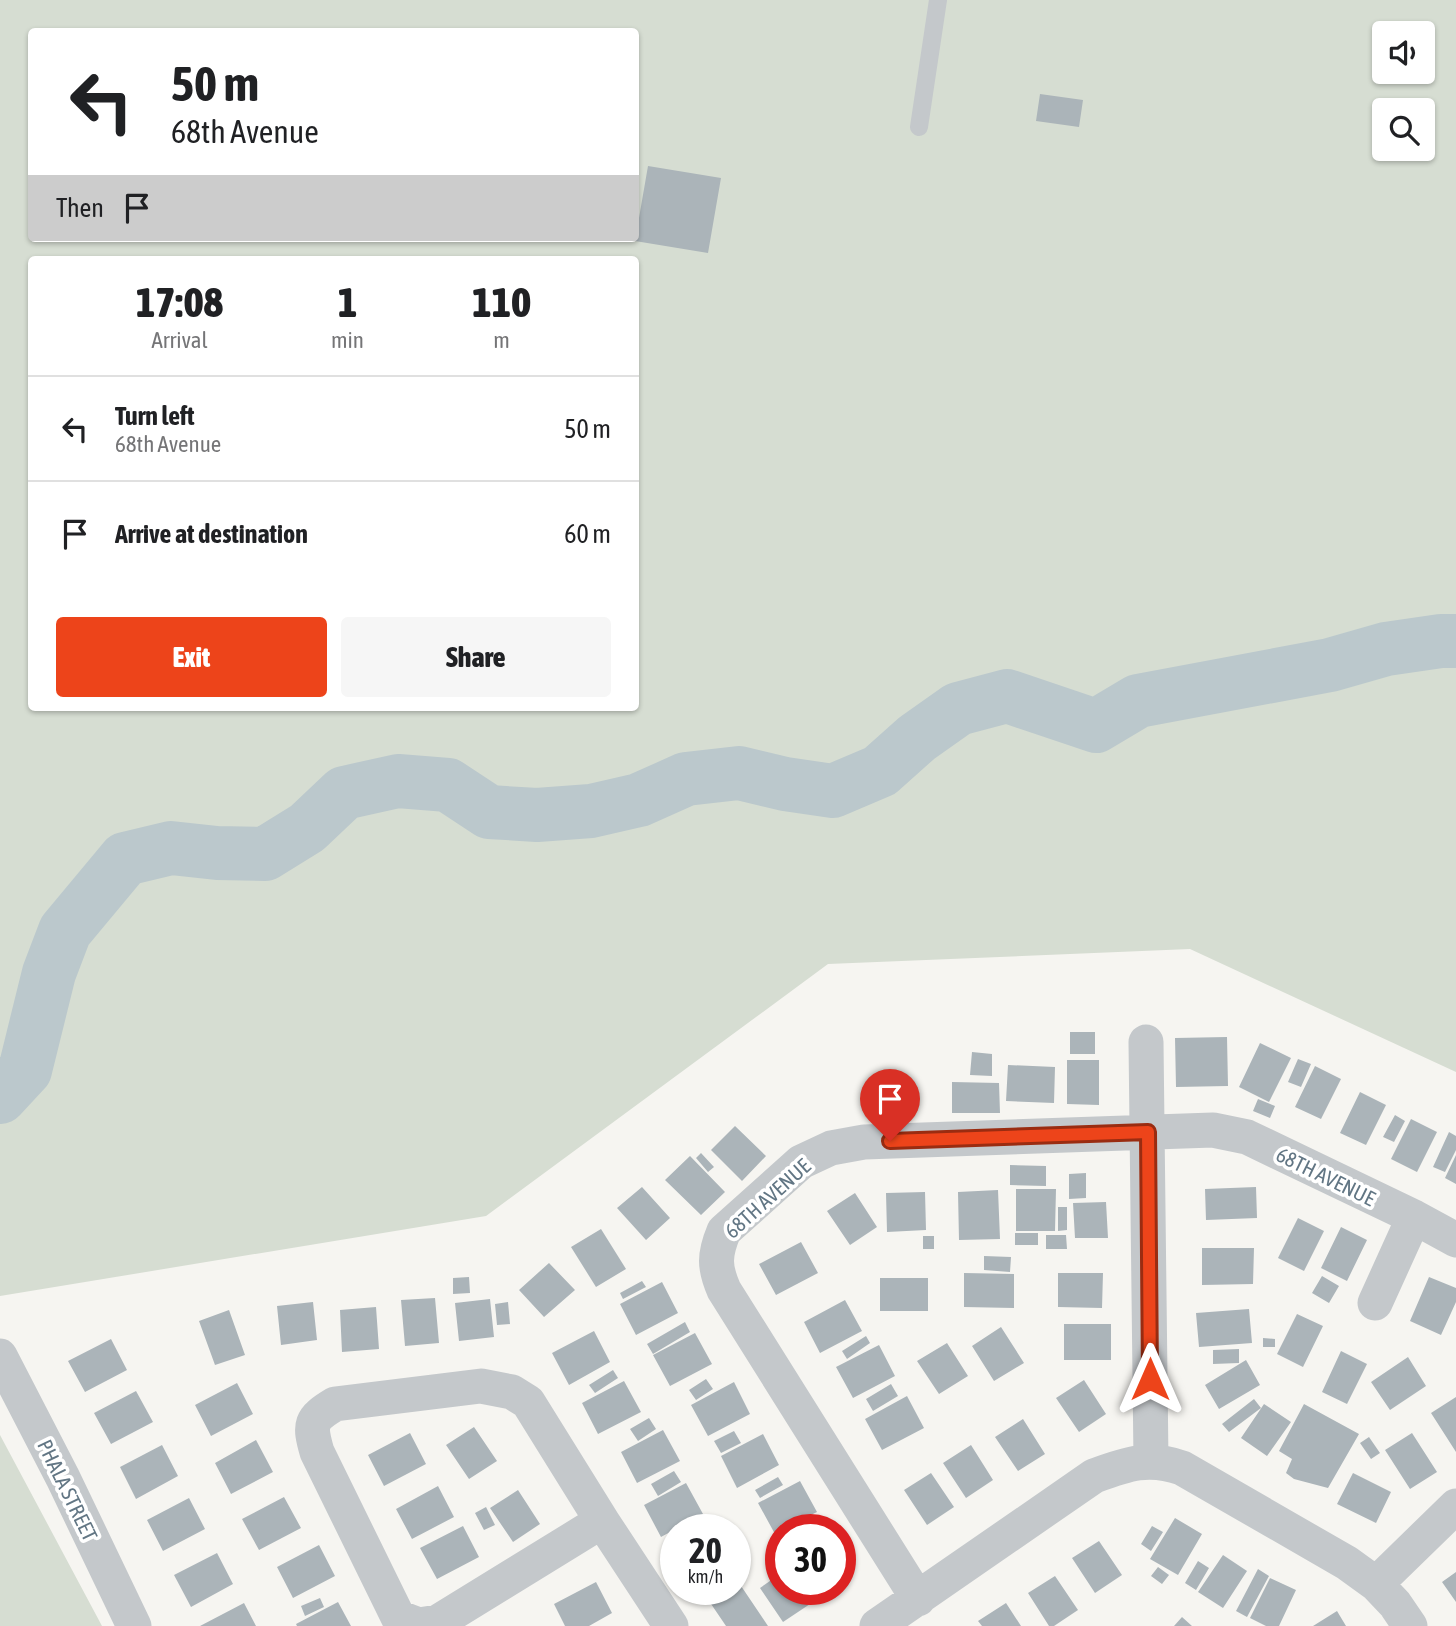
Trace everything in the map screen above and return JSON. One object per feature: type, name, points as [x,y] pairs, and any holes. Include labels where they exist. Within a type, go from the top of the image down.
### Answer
[{"type":"street","points":[[1146,1042],[1151,1461]]},
{"type":"street","name":"68TH AVENUE","points":[[918,1599],[724,1290],[718,1276],[716,1262],[724,1231],[801,1163],[831,1147],[864,1142],[1213,1130],[1247,1137],[1456,1240]]},
{"type":"street","points":[[1375,1303],[1414,1217]]},
{"type":"street","name":"PHALA STREET","points":[[0,1356],[63,1478],[134,1626]]},
{"type":"street","points":[[602,1521],[438,1622],[419,1625],[398,1617],[317,1452],[312,1424],[320,1413],[335,1404],[481,1386],[512,1392],[528,1402],[671,1626]]},
{"type":"street","points":[[877,1626],[1094,1476],[1127,1464],[1151,1461],[1182,1468],[1347,1563],[1377,1584],[1410,1626]]},
{"type":"street","points":[[1377,1584],[1456,1506]]},
{"type":"lane","points":[[919,127],[939,0]]},
{"type":"shaded area","points":[[0,0],[1456,0],[1456,1072],[1190,949],[828,964],[486,1216],[0,1296]]},
{"type":"shaded area","points":[[0,1435],[102,1626],[0,1626]]},
{"type":"building","points":[[1040,94],[1083,100],[1079,127],[1036,121]]},
{"type":"building","points":[[648,166],[721,178],[708,253],[639,242],[639,218]]},
{"type":"building","points":[[1070,1032],[1095,1032],[1095,1054],[1070,1054]]},
{"type":"building","points":[[1227,1037],[1228,1086],[1176,1087],[1175,1038]]},
{"type":"building","points":[[1260,1043],[1291,1058],[1269,1102],[1239,1087]]},
{"type":"building","points":[[972,1052],[992,1054],[992,1076],[970,1075]]},
{"type":"building","points":[[1298,1059],[1311,1064],[1301,1087],[1288,1082]]},
{"type":"building","points":[[1067,1060],[1099,1060],[1099,1105],[1067,1104]]},
{"type":"building","points":[[1008,1065],[1055,1067],[1054,1103],[1006,1101]]},
{"type":"building","points":[[1315,1066],[1341,1079],[1321,1119],[1295,1107]]},
{"type":"building","points":[[952,1082],[999,1083],[1000,1113],[952,1113]]},
{"type":"building","points":[[1360,1092],[1386,1105],[1366,1145],[1340,1133]]},
{"type":"building","points":[[1258,1099],[1275,1106],[1270,1118],[1253,1111]]},
{"type":"building","points":[[1395,1115],[1405,1121],[1394,1142],[1383,1137]]},
{"type":"building","points":[[1411,1119],[1437,1132],[1417,1172],[1391,1159]]},
{"type":"building","points":[[735,1126],[766,1156],[742,1181],[711,1150]]},
{"type":"building","points":[[1449,1132],[1456,1136],[1456,1150],[1445,1172],[1433,1167]]},
{"type":"building","points":[[701,1153],[714,1167],[708,1172],[696,1158]]},
{"type":"building","points":[[1456,1155],[1456,1184],[1445,1178]]},
{"type":"building","points":[[690,1156],[725,1192],[701,1215],[665,1180]]},
{"type":"building","points":[[1010,1165],[1046,1166],[1046,1186],[1010,1185]]},
{"type":"building","points":[[1086,1173],[1086,1198],[1069,1199],[1069,1174]]},
{"type":"building","points":[[642,1187],[670,1218],[646,1240],[617,1208]]},
{"type":"building","points":[[1256,1187],[1257,1218],[1206,1220],[1205,1189]]},
{"type":"building","points":[[1016,1189],[1056,1189],[1055,1231],[1016,1231]]},
{"type":"building","points":[[998,1190],[1000,1239],[959,1240],[958,1192]]},
{"type":"building","points":[[925,1192],[926,1230],[887,1232],[886,1193]]},
{"type":"building","points":[[855,1193],[877,1227],[850,1245],[827,1211]]},
{"type":"building","points":[[1106,1202],[1108,1238],[1075,1238],[1073,1203]]},
{"type":"building","points":[[1058,1207],[1067,1207],[1067,1230],[1058,1231]]},
{"type":"building","points":[[1298,1218],[1324,1231],[1304,1271],[1278,1258]]},
{"type":"building","points":[[1341,1227],[1367,1240],[1347,1281],[1321,1268]]},
{"type":"building","points":[[601,1229],[626,1269],[596,1287],[571,1247]]},
{"type":"building","points":[[1015,1233],[1038,1233],[1038,1245],[1015,1245]]},
{"type":"building","points":[[1046,1235],[1066,1235],[1067,1249],[1046,1249]]},
{"type":"building","points":[[923,1236],[934,1236],[934,1249],[923,1249]]},
{"type":"building","points":[[801,1242],[818,1273],[776,1295],[759,1264]]},
{"type":"building","points":[[1202,1248],[1254,1248],[1253,1284],[1202,1285]]},
{"type":"building","points":[[984,1256],[1011,1257],[1010,1272],[984,1270]]},
{"type":"building","points":[[549,1263],[575,1290],[544,1317],[519,1290]]},
{"type":"building","points":[[964,1273],[1014,1274],[1014,1308],[964,1307]]},
{"type":"building","points":[[1058,1273],[1103,1273],[1102,1308],[1058,1307]]},
{"type":"building","points":[[1322,1276],[1339,1286],[1329,1303],[1312,1293]]},
{"type":"building","points":[[469,1277],[470,1293],[453,1294],[453,1278]]},
{"type":"building","points":[[1429,1277],[1456,1288],[1456,1302],[1441,1335],[1410,1321]]},
{"type":"building","points":[[880,1278],[928,1278],[928,1311],[880,1311]]},
{"type":"building","points":[[642,1281],[646,1287],[623,1299],[620,1293]]},
{"type":"building","points":[[662,1282],[678,1313],[636,1335],[620,1304]]},
{"type":"building","points":[[435,1298],[439,1343],[405,1346],[401,1300]]},
{"type":"building","points":[[490,1299],[494,1337],[459,1341],[455,1303]]},
{"type":"building","points":[[845,1300],[862,1331],[820,1353],[804,1322]]},
{"type":"building","points":[[313,1302],[317,1340],[281,1345],[277,1306]]},
{"type":"building","points":[[508,1302],[510,1324],[497,1325],[495,1304]]},
{"type":"building","points":[[376,1307],[379,1349],[342,1352],[340,1310]]},
{"type":"building","points":[[1249,1309],[1252,1343],[1199,1347],[1196,1313]]},
{"type":"building","points":[[229,1310],[245,1355],[215,1365],[199,1321]]},
{"type":"building","points":[[1297,1314],[1323,1326],[1303,1367],[1277,1354]]},
{"type":"building","points":[[685,1322],[690,1332],[653,1354],[647,1344]]},
{"type":"building","points":[[1064,1324],[1111,1324],[1111,1360],[1064,1360]]},
{"type":"building","points":[[1001,1327],[1024,1363],[994,1381],[972,1346]]},
{"type":"building","points":[[594,1331],[610,1362],[569,1385],[552,1353]]},
{"type":"building","points":[[695,1333],[712,1364],[670,1386],[653,1355]]},
{"type":"building","points":[[866,1336],[870,1343],[847,1359],[842,1351]]},
{"type":"building","points":[[1263,1338],[1275,1339],[1275,1347],[1263,1347]]},
{"type":"building","points":[[111,1339],[127,1370],[85,1392],[68,1361]]},
{"type":"building","points":[[947,1343],[968,1376],[939,1394],[917,1361]]},
{"type":"building","points":[[879,1345],[895,1376],[853,1398],[836,1367]]},
{"type":"building","points":[[1239,1349],[1239,1363],[1213,1364],[1213,1350]]},
{"type":"building","points":[[1341,1351],[1367,1364],[1347,1404],[1322,1392]]},
{"type":"building","points":[[1408,1357],[1426,1386],[1390,1410],[1371,1382]]},
{"type":"building","points":[[1246,1360],[1260,1385],[1219,1409],[1205,1385]]},
{"type":"building","points":[[613,1370],[618,1378],[595,1393],[589,1385]]},
{"type":"building","points":[[706,1379],[713,1389],[696,1400],[689,1390]]},
{"type":"building","points":[[1084,1380],[1106,1414],[1079,1432],[1056,1398]]},
{"type":"building","points":[[624,1381],[641,1412],[598,1434],[582,1403]]},
{"type":"building","points":[[734,1382],[750,1414],[708,1436],[691,1405]]},
{"type":"building","points":[[237,1383],[253,1414],[211,1436],[195,1405]]},
{"type":"building","points":[[891,1384],[898,1396],[873,1411],[866,1399]]},
{"type":"building","points":[[136,1391],[153,1422],[111,1444],[94,1413]]},
{"type":"building","points":[[907,1396],[924,1428],[882,1450],[865,1419]]},
{"type":"building","points":[[1456,1397],[1456,1452],[1431,1413]]},
{"type":"building","points":[[1254,1399],[1261,1408],[1229,1432],[1222,1424]]},
{"type":"building","points":[[1264,1404],[1291,1422],[1267,1456],[1241,1438]]},
{"type":"building","points":[[1304,1404],[1359,1434],[1328,1488],[1294,1479],[1286,1473],[1292,1459],[1279,1451]]},
{"type":"building","points":[[649,1418],[656,1429],[638,1441],[630,1429]]},
{"type":"building","points":[[1023,1419],[1045,1454],[1018,1471],[995,1437]]},
{"type":"building","points":[[474,1427],[497,1461],[469,1479],[446,1445]]},
{"type":"building","points":[[663,1430],[680,1461],[637,1483],[621,1452]]},
{"type":"building","points":[[734,1431],[741,1443],[721,1453],[714,1441]]},
{"type":"building","points":[[410,1433],[426,1464],[384,1486],[368,1455]]},
{"type":"building","points":[[1412,1433],[1437,1472],[1410,1489],[1385,1450]]},
{"type":"building","points":[[763,1434],[779,1465],[737,1488],[721,1456]]},
{"type":"building","points":[[1369,1437],[1380,1453],[1371,1459],[1360,1443]]},
{"type":"building","points":[[256,1440],[273,1472],[231,1494],[215,1463]]},
{"type":"building","points":[[162,1445],[178,1476],[136,1499],[120,1467]]},
{"type":"building","points":[[971,1445],[993,1480],[966,1498],[943,1463]]},
{"type":"building","points":[[674,1471],[681,1482],[658,1496],[651,1484]]},
{"type":"building","points":[[931,1473],[954,1507],[927,1525],[904,1490]]},
{"type":"building","points":[[1353,1473],[1391,1492],[1376,1523],[1337,1504]]},
{"type":"building","points":[[778,1477],[783,1485],[760,1498],[755,1490]]},
{"type":"building","points":[[800,1481],[817,1512],[765,1516],[758,1503]]},
{"type":"building","points":[[686,1483],[703,1514],[660,1514],[660,1535],[644,1505]]},
{"type":"building","points":[[438,1486],[454,1517],[412,1539],[396,1509]]},
{"type":"building","points":[[518,1490],[540,1524],[513,1542],[490,1508]]},
{"type":"building","points":[[284,1497],[301,1528],[259,1550],[242,1519]]},
{"type":"building","points":[[189,1498],[205,1529],[163,1551],[147,1520]]},
{"type":"building","points":[[486,1507],[495,1525],[484,1530],[475,1513]]},
{"type":"building","points":[[1175,1518],[1202,1534],[1178,1575],[1150,1559]]},
{"type":"building","points":[[463,1526],[479,1557],[437,1579],[420,1548]]},
{"type":"building","points":[[1152,1526],[1163,1532],[1151,1551],[1141,1544]]},
{"type":"building","points":[[1099,1541],[1122,1575],[1095,1593],[1072,1558]]},
{"type":"building","points":[[319,1545],[335,1576],[293,1598],[277,1567]]},
{"type":"building","points":[[217,1553],[233,1584],[191,1607],[174,1575]]},
{"type":"building","points":[[1223,1555],[1247,1571],[1223,1608],[1198,1592]]},
{"type":"building","points":[[1198,1561],[1209,1568],[1196,1590],[1185,1583]]},
{"type":"building","points":[[1158,1567],[1169,1575],[1162,1584],[1151,1576]]},
{"type":"building","points":[[1258,1569],[1269,1576],[1247,1617],[1236,1611]]},
{"type":"building","points":[[1456,1572],[1456,1602],[1442,1582]]},
{"type":"building","points":[[1055,1576],[1078,1610],[1054,1626],[1049,1626],[1028,1593]]},
{"type":"building","points":[[1270,1578],[1296,1590],[1279,1626],[1266,1626],[1250,1618]]},
{"type":"building","points":[[596,1582],[612,1613],[589,1626],[565,1626],[554,1604]]},
{"type":"building","points":[[320,1598],[324,1607],[305,1616],[301,1606]]},
{"type":"building","points":[[751,1601],[768,1626],[726,1626],[712,1605],[751,1605]]},
{"type":"building","points":[[338,1602],[351,1626],[297,1626],[296,1624]]},
{"type":"building","points":[[244,1603],[256,1626],[200,1626]]},
{"type":"building","points":[[1006,1603],[1021,1626],[982,1626],[978,1621]]},
{"type":"building","points":[[772,1605],[808,1605],[783,1622]]},
{"type":"building","points":[[1337,1611],[1346,1626],[1313,1626]]},
{"type":"building","points":[[1182,1617],[1192,1626],[1174,1626]]},
{"type":"waterway","points":[[0,1097],[25,1070],[49,973],[65,931],[125,859],[171,848],[265,854],[307,828],[344,793],[398,781],[448,785],[489,812],[537,815],[591,811],[639,800],[686,779],[739,773],[785,784],[833,791],[880,771],[917,738],[958,709],[1007,696],[1096,726],[1138,701],[1330,665],[1386,649],[1456,641]]},
{"type":"route","points":[[890,1141],[1148,1132],[1150,1379]]}]
